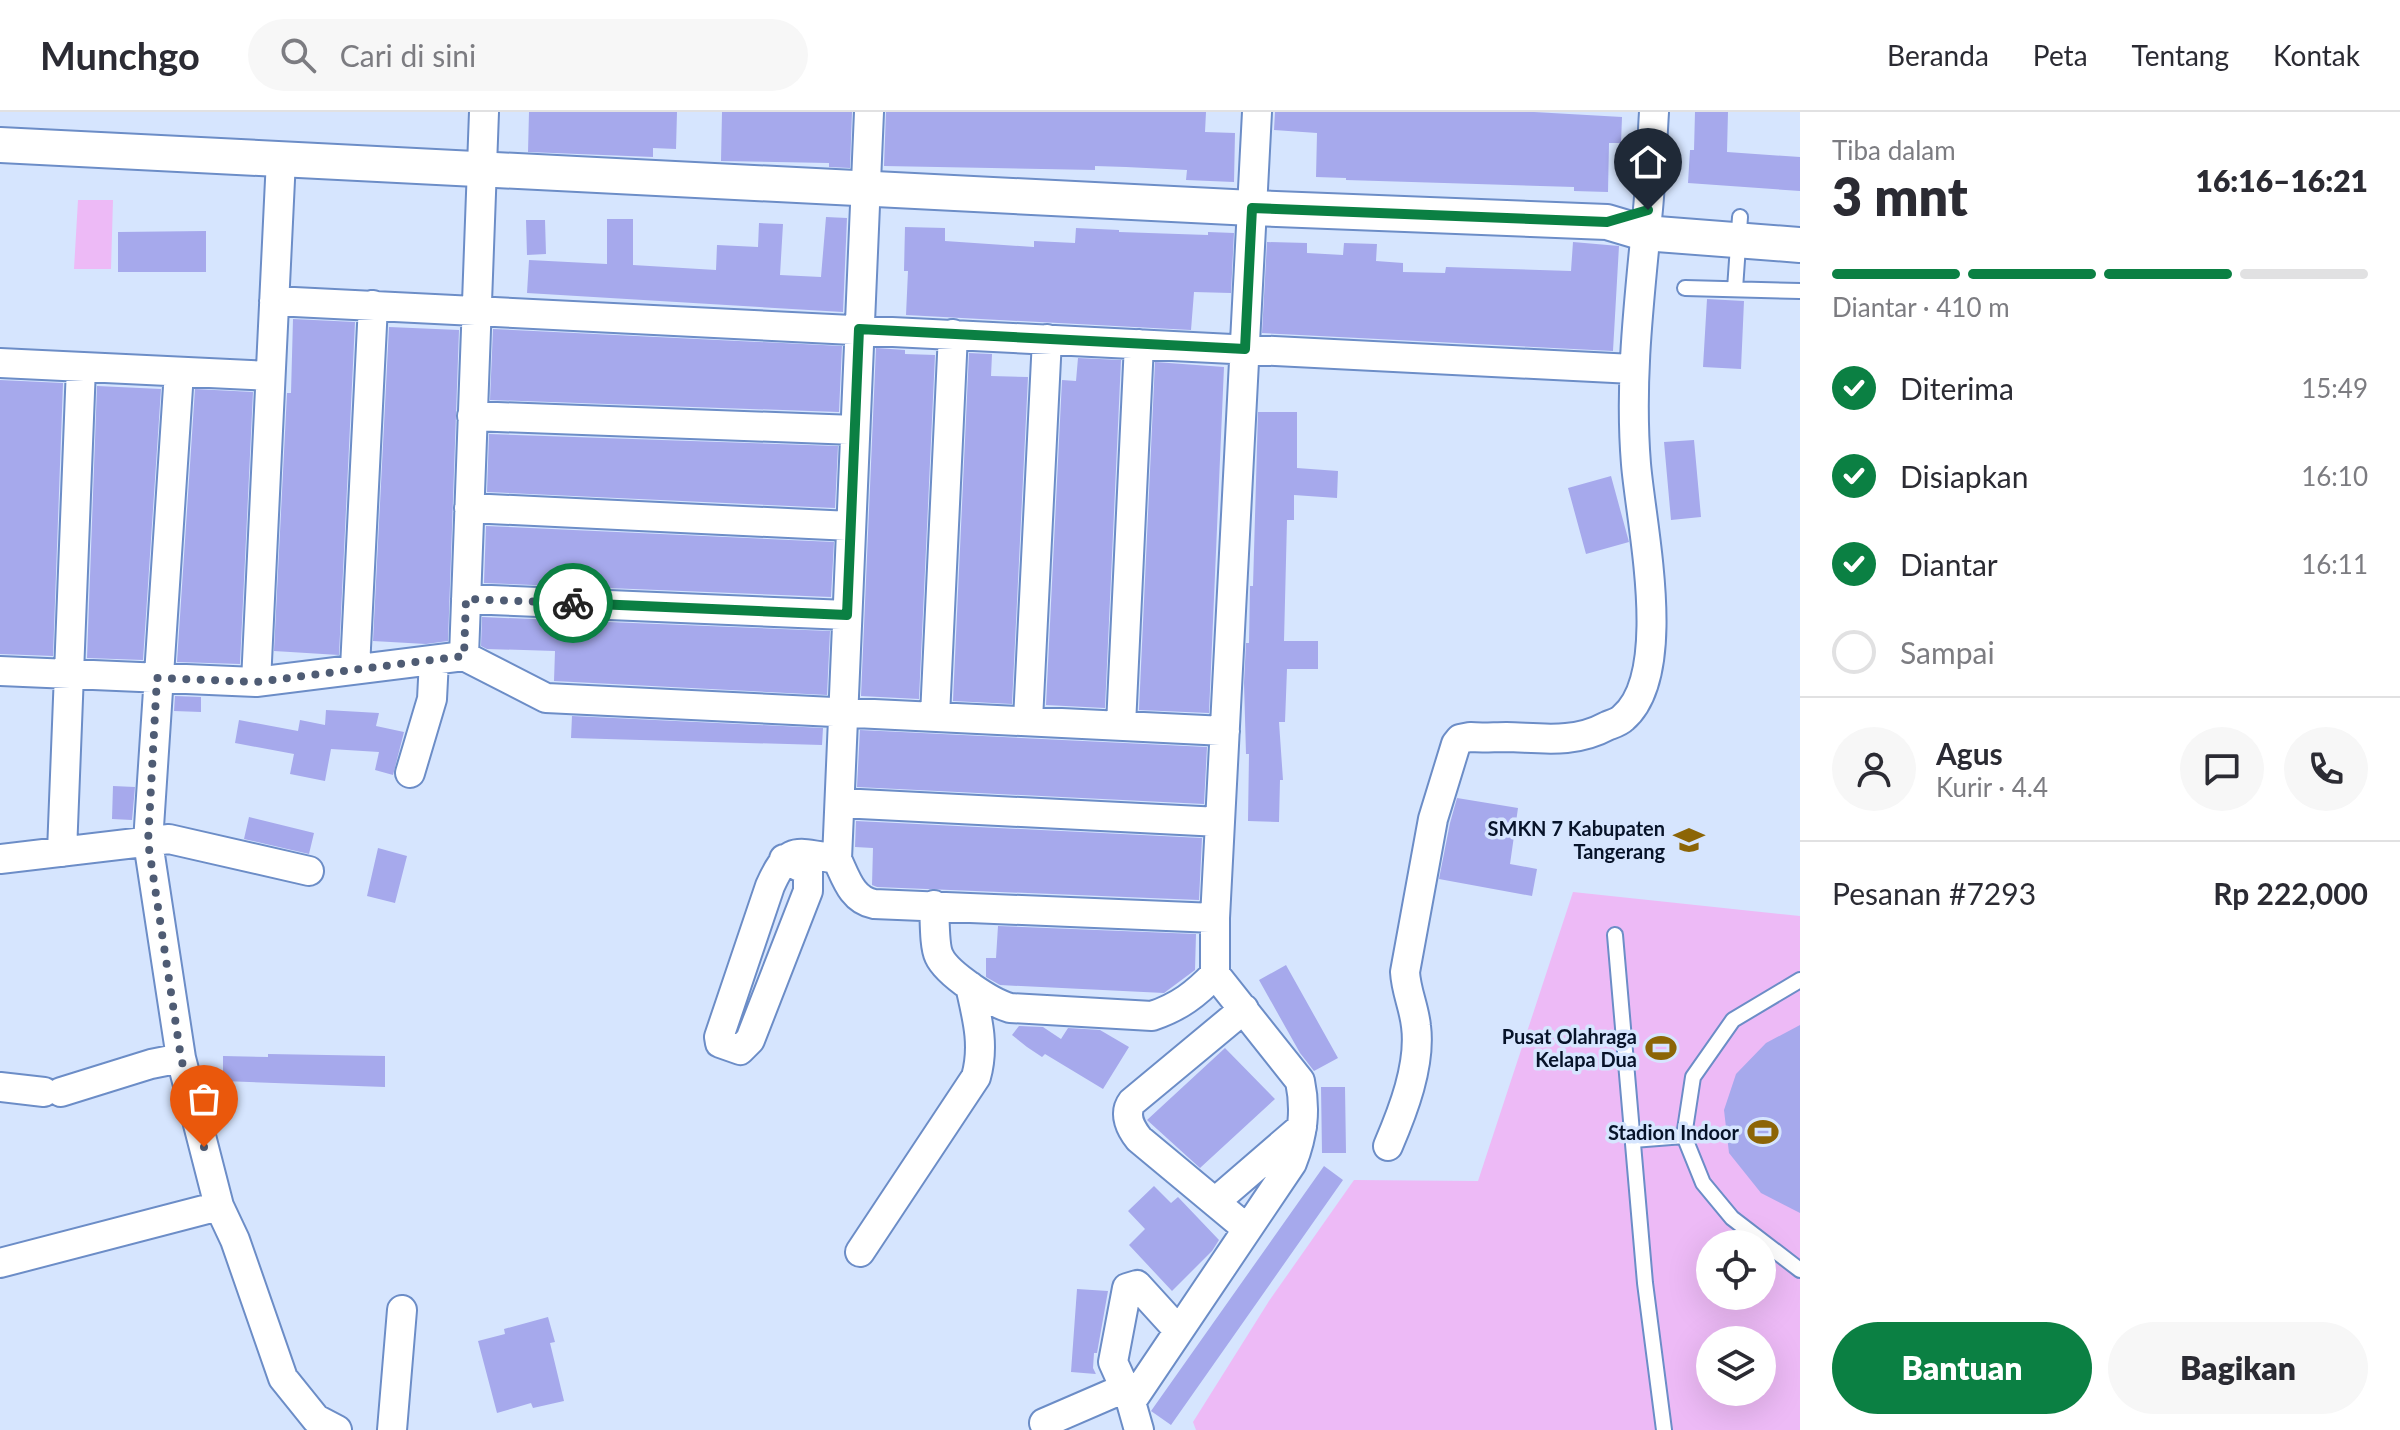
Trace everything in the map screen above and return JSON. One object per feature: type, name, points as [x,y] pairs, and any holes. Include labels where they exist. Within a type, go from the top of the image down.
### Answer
[{"type":"street","points":[[464,656],[484,112]]},
{"type":"street","points":[[869,112],[837,859],[855,894],[863,902],[1215,918]]},
{"type":"street","points":[[1044,1423],[1128,1395],[1178,1330],[1292,1163],[1301,1141],[1304,1102],[1300,1081],[1215,974],[1215,918],[1257,112]]},
{"type":"street","points":[[1388,1146],[1407,1102],[1417,1031],[1405,972],[1433,819],[1456,744],[1460,739],[1470,737],[1557,740],[1589,736],[1623,718],[1637,699],[1649,671],[1651,630],[1648,571],[1636,463],[1633,369],[1654,112]]},
{"type":"street","points":[[0,145],[1252,208],[1646,222],[1739,229],[1800,245]]},
{"type":"street","points":[[256,682],[281,159]]},
{"type":"street","points":[[1739,229],[1800,221]]},
{"type":"street","points":[[274,301],[1633,369]]},
{"type":"street","points":[[355,668],[373,305]]},
{"type":"street","points":[[935,716],[953,334]]},
{"type":"street","points":[[1028,720],[1047,339]]},
{"type":"street","points":[[1121,725],[1139,344]]},
{"type":"street","points":[[0,363],[270,376]]},
{"type":"street","points":[[62,852],[81,367]]},
{"type":"street","points":[[179,372],[148,842],[181,1058],[219,1206],[235,1240],[283,1378],[316,1419],[337,1430]]},
{"type":"street","points":[[472,416],[855,430]]},
{"type":"street","points":[[469,508],[851,526]]},
{"type":"street","points":[[466,599],[847,615]]},
{"type":"street","points":[[0,671],[256,682],[464,656],[546,698],[1225,731]]},
{"type":"street","points":[[410,773],[432,699],[434,660]]},
{"type":"street","points":[[840,803],[1220,822]]},
{"type":"street","points":[[0,859],[169,839],[309,871]]},
{"type":"street","points":[[784,859],[808,871],[808,891],[750,1040],[740,1050],[730,1049],[720,1043],[719,1037],[770,886],[784,859],[805,854],[837,859]]},
{"type":"street","points":[[934,905],[939,956],[970,986],[995,1004],[1010,1008],[1152,1016],[1174,1009],[1197,993],[1215,974]]},
{"type":"street","points":[[749,947],[780,960]]},
{"type":"street","points":[[860,1252],[976,1077],[981,1059],[981,1040],[970,986]]},
{"type":"street","points":[[1244,1009],[1128,1106],[1130,1127],[1139,1139],[1246,1228]]},
{"type":"street","points":[[0,1087],[52,1092],[181,1058]]},
{"type":"street","points":[[1215,1202],[1302,1127]]},
{"type":"street","points":[[0,1263],[219,1206]]},
{"type":"street","points":[[1139,1430],[1113,1362],[1127,1288],[1137,1285],[1178,1330]]},
{"type":"street","points":[[392,1430],[402,1310]]},
{"type":"lane","points":[[1735,289],[1739,229]]},
{"type":"lane","points":[[1685,288],[1800,291]]},
{"type":"lane","points":[[1615,935],[1645,1283],[1664,1430]]},
{"type":"lane","points":[[1800,980],[1733,1020],[1693,1077],[1684,1136],[1703,1183],[1732,1218],[1800,1270]]},
{"type":"lane","points":[[1633,1140],[1684,1136]]},
{"type":"shaded area","points":[[78,200],[113,200],[111,269],[74,269]]},
{"type":"shaded area","name":"Pusat Olahraga Kelapa Dua","points":[[1573,892],[1800,916],[1800,1430],[1196,1430],[1193,1422],[1269,1301],[1354,1180],[1478,1181]]},
{"type":"building","points":[[529,112],[677,112],[676,149],[653,148],[653,157],[528,152]]},
{"type":"building","points":[[722,112],[852,112],[850,168],[829,167],[829,163],[721,161]]},
{"type":"building","points":[[886,112],[1206,112],[1205,132],[1235,133],[1234,182],[1186,180],[1187,170],[1126,167],[1095,166],[1095,170],[884,166]]},
{"type":"building","points":[[1275,112],[1534,112],[1622,117],[1621,143],[1609,143],[1608,192],[1574,191],[1574,187],[1346,180],[1316,177],[1317,133],[1274,130]]},
{"type":"building","points":[[1695,112],[1728,112],[1727,152],[1800,157],[1800,191],[1688,183],[1690,150],[1694,150]]},
{"type":"building","points":[[826,217],[847,218],[843,312],[527,293],[529,260],[607,264],[607,219],[633,219],[633,265],[716,270],[717,245],[758,247],[759,223],[783,224],[780,275],[821,277]]},
{"type":"building","points":[[526,220],[545,220],[546,254],[527,255]]},
{"type":"building","points":[[905,227],[945,228],[945,241],[1034,247],[1034,241],[1075,243],[1076,228],[1208,235],[1208,232],[1234,233],[1231,293],[1194,292],[1191,330],[906,315],[908,271],[904,271]]},
{"type":"building","points":[[206,231],[206,272],[118,272],[118,232]]},
{"type":"building","points":[[1267,242],[1307,243],[1307,253],[1343,255],[1344,243],[1377,244],[1376,261],[1403,263],[1403,272],[1445,273],[1446,267],[1571,271],[1573,242],[1619,246],[1613,351],[1262,333]]},
{"type":"building","points":[[1707,299],[1744,301],[1741,369],[1703,367]]},
{"type":"building","points":[[293,319],[355,322],[339,655],[274,651]]},
{"type":"building","points":[[389,327],[459,330],[448,641],[426,644],[373,641]]},
{"type":"building","points":[[493,329],[842,346],[839,412],[490,400]]},
{"type":"building","points":[[876,348],[905,350],[905,354],[935,355],[919,699],[861,696]]},
{"type":"building","points":[[969,353],[992,354],[991,376],[1028,377],[1012,704],[953,701]]},
{"type":"building","points":[[1078,358],[1121,360],[1105,708],[1046,705],[1062,380],[1076,381]]},
{"type":"building","points":[[1155,362],[1224,367],[1209,713],[1139,710]]},
{"type":"building","points":[[0,380],[63,383],[53,656],[0,654]]},
{"type":"building","points":[[97,386],[161,389],[143,660],[87,658]]},
{"type":"building","points":[[195,389],[253,392],[240,664],[177,662]]},
{"type":"building","points":[[1258,412],[1297,412],[1297,468],[1338,471],[1337,498],[1294,495],[1294,520],[1287,520],[1284,641],[1318,641],[1318,669],[1287,669],[1285,722],[1279,722],[1283,780],[1280,780],[1279,822],[1248,821],[1249,754],[1246,754],[1244,683],[1246,643],[1249,643],[1250,586],[1253,586]]},
{"type":"building","points":[[489,434],[838,446],[835,508],[487,492]]},
{"type":"building","points":[[1694,440],[1701,517],[1671,520],[1664,442]]},
{"type":"building","points":[[1611,476],[1629,542],[1586,554],[1568,488]]},
{"type":"building","points":[[486,526],[834,542],[831,597],[484,583]]},
{"type":"building","points":[[482,617],[830,631],[827,695],[554,681],[555,651],[487,649],[481,646]]},
{"type":"building","points":[[175,696],[201,697],[201,712],[174,711]]},
{"type":"building","points":[[326,710],[379,713],[376,726],[404,732],[393,775],[375,770],[379,752],[331,749],[325,781],[290,774],[294,754],[235,743],[239,720],[298,731],[300,720],[325,725]]},
{"type":"building","points":[[572,716],[823,728],[822,745],[571,738]]},
{"type":"building","points":[[860,730],[1207,747],[1204,804],[857,787]]},
{"type":"building","points":[[113,786],[135,787],[132,820],[112,819]]},
{"type":"building","points":[[1457,798],[1518,808],[1510,864],[1537,869],[1532,896],[1439,879]]},
{"type":"building","points":[[249,817],[314,833],[309,854],[244,839]]},
{"type":"building","points":[[856,821],[1202,838],[1199,900],[877,887],[872,885],[873,848],[855,847]]},
{"type":"building","points":[[378,848],[407,856],[395,903],[367,896]]},
{"type":"building","points":[[998,926],[1196,934],[1195,970],[1164,993],[1000,985],[986,977],[986,958],[996,958]]},
{"type":"building","points":[[1286,965],[1338,1058],[1314,1071],[1300,1053],[1259,980]]},
{"type":"building","name":"Stadion Indoor","points":[[1800,1025],[1800,1213],[1761,1193],[1729,1153],[1724,1110],[1736,1074],[1766,1043]]},
{"type":"building","points":[[1019,1026],[1043,1027],[1061,1039],[1068,1028],[1100,1030],[1129,1047],[1103,1089],[1045,1054],[1042,1057],[1027,1047],[1012,1035]]},
{"type":"building","points":[[1225,1048],[1275,1099],[1200,1168],[1147,1120]]},
{"type":"building","points":[[268,1054],[385,1056],[385,1087],[223,1081],[223,1056],[268,1057]]},
{"type":"building","points":[[1321,1087],[1345,1087],[1346,1153],[1322,1153]]},
{"type":"building","points":[[1324,1166],[1343,1180],[1171,1425],[1151,1411]]},
{"type":"building","points":[[1154,1186],[1171,1203],[1178,1197],[1219,1240],[1172,1291],[1129,1245],[1145,1229],[1128,1211]]},
{"type":"building","points":[[1077,1289],[1108,1291],[1097,1353],[1094,1353],[1093,1368],[1096,1374],[1071,1372]]},
{"type":"building","points":[[548,1317],[555,1342],[550,1343],[564,1401],[533,1408],[531,1403],[497,1413],[478,1341],[505,1334],[504,1329]]},
{"type":"way so far","points":[[204,1147],[181,1058],[148,842],[157,678],[256,682],[464,656],[466,599],[573,603]]},
{"type":"place","name":"SMKN 7 Kabupaten Tangerang","points":[[1689,840]]},
{"type":"place","name":"Pusat Olahraga Kelapa Dua","points":[[1661,1048]]},
{"type":"place","name":"Stadion Indoor","points":[[1763,1132]]},
{"type":"route","points":[[573,603],[847,615],[859,329],[1245,349],[1252,208],[1607,222],[1648,210]]}]
